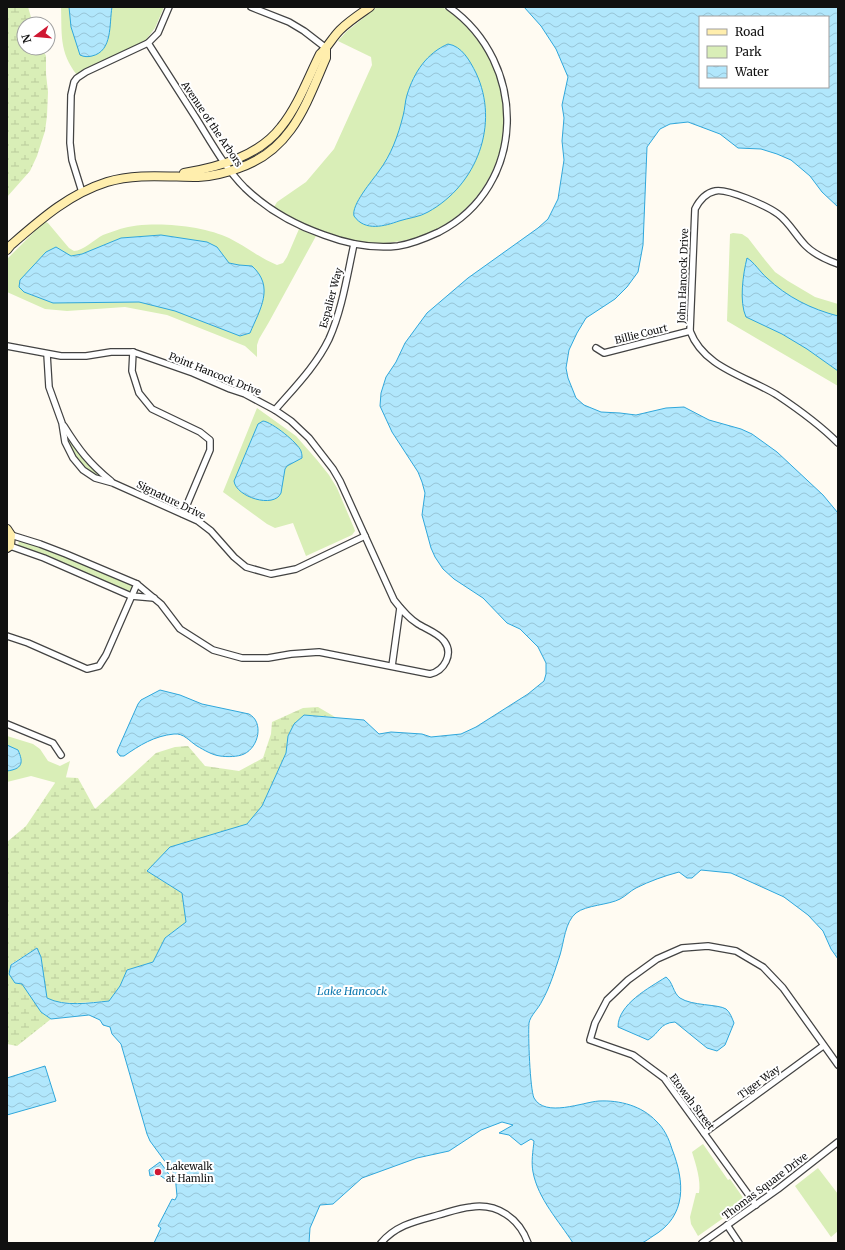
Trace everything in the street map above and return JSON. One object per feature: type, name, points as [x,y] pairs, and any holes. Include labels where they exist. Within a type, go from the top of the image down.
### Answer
[{"type":"street","points":[[82,192],[72,160],[70,143],[71,95],[74,82],[86,72],[148,43],[158,33],[169,7]]},
{"type":"street","points":[[251,7],[288,22],[304,31],[326,48]]},
{"type":"street","points":[[167,176],[224,163],[246,155],[270,139],[281,128],[290,114],[320,54],[342,28],[370,7]]},
{"type":"street","name":"Avenue of the Arbors","points":[[148,43],[224,163],[245,188],[279,214],[298,226],[330,238],[354,244],[384,247],[399,246],[416,242],[446,228],[459,220],[476,203],[490,184],[497,170],[506,138],[507,108],[502,80],[498,68],[484,42],[467,21],[449,7]]},
{"type":"street","points":[[7,250],[46,215],[82,192],[109,182],[139,176],[198,177],[215,175],[231,171],[260,160],[289,134],[302,111],[326,58],[326,48]]},
{"type":"street","name":"John Hancock Drive","points":[[838,264],[824,258],[807,247],[779,214],[764,205],[725,191],[715,191],[698,202],[694,209],[690,331],[693,338],[710,360],[776,395],[800,411],[838,443]]},
{"type":"street","name":"Espalier Way","points":[[275,410],[309,371],[329,339],[339,309],[354,244]]},
{"type":"street","name":"Billie Court","points":[[596,348],[604,353],[690,331]]},
{"type":"street","name":"Point Hancock Drive","points":[[7,346],[61,356],[86,356],[111,352],[133,352],[193,373],[245,394],[275,410],[301,430],[326,458],[340,481],[390,592],[400,608],[412,620],[444,640],[448,648],[447,659],[442,668],[430,674],[319,652],[291,654],[268,658],[242,658],[213,650],[180,629],[155,598],[136,584],[66,554],[9,532]]},
{"type":"street","points":[[133,352],[132,371],[139,393],[152,409],[200,432],[210,440],[210,450],[183,514]]},
{"type":"street","name":"Signature Drive","points":[[47,354],[49,388],[62,424],[65,442],[73,458],[83,470],[95,478],[113,483],[198,521],[211,531],[234,557],[246,567],[271,574],[296,569],[365,536]]},
{"type":"street","name":"Signature Drive","points":[[62,424],[78,449],[93,466],[113,483]]},
{"type":"street","points":[[9,532],[8,547],[44,558],[131,596],[155,598]]},
{"type":"street","points":[[7,636],[28,643],[87,669],[99,666],[106,655],[136,584]]},
{"type":"street","points":[[392,666],[400,608]]},
{"type":"street","points":[[7,724],[53,743],[61,755]]},
{"type":"street","name":"Etowah Street","points":[[756,1204],[664,1078],[633,1055],[590,1040],[595,1023],[607,1000],[628,980],[657,959],[682,948],[708,946],[736,951],[763,967],[783,988],[824,1046]]},
{"type":"street","points":[[824,1046],[838,1065]]},
{"type":"street","name":"Tiger Way","points":[[704,1133],[824,1046]]},
{"type":"street","name":"Thomas Square Drive","points":[[702,1243],[838,1142]]},
{"type":"street","points":[[381,1243],[391,1233],[410,1222],[469,1207],[490,1206],[510,1216],[520,1226],[528,1243]]},
{"type":"street","points":[[727,1225],[739,1243]]},
{"type":"green space","points":[[7,7],[28,7],[31,16],[16,16],[16,56],[46,56],[48,92],[47,116],[45,131],[37,156],[30,171],[7,197]]},
{"type":"green space","points":[[61,7],[164,7],[155,28],[145,41],[84,70],[77,75],[71,67],[64,50]]},
{"type":"green space","points":[[377,7],[441,7],[454,15],[473,34],[494,68],[504,103],[503,139],[492,172],[473,201],[446,224],[412,238],[373,243],[347,240],[321,232],[274,207],[277,202],[306,182],[334,149],[372,65],[371,57],[338,41],[346,32]]},
{"type":"green space","points":[[46,222],[69,248],[74,251],[85,247],[103,235],[120,229],[145,225],[175,225],[205,230],[229,238],[277,265],[283,263],[287,257],[299,229],[316,236],[259,339],[257,345],[257,357],[245,346],[167,315],[125,307],[67,311],[45,309],[7,292],[7,259],[41,223]]},
{"type":"green space","points":[[730,234],[742,234],[748,238],[775,272],[788,281],[815,297],[838,304],[838,386],[727,321]]},
{"type":"green space","points":[[257,408],[296,436],[329,475],[337,488],[354,528],[355,531],[352,535],[306,556],[293,523],[275,528],[267,524],[223,492]]},
{"type":"green space","points":[[66,435],[106,479],[98,477],[85,469],[71,450]]},
{"type":"green space","points":[[19,540],[48,548],[130,584],[132,586],[131,591],[128,592],[18,546]]},
{"type":"green space","points":[[318,707],[335,717],[304,715],[288,736],[286,753],[262,806],[247,824],[147,871],[182,893],[186,922],[165,938],[153,962],[127,970],[120,986],[109,1001],[76,1003],[56,1002],[47,998],[37,948],[11,964],[41,1012],[51,1019],[17,1046],[7,1044],[7,842],[26,826],[59,777],[78,778],[95,809],[156,753],[175,747],[188,746],[205,766],[239,771],[263,758],[271,734],[272,722],[303,708]]},
{"type":"green space","points":[[7,736],[33,744],[40,749],[48,761],[60,766],[70,761],[64,785],[31,776],[7,782]]},
{"type":"green space","points":[[703,1144],[728,1180],[730,1179],[746,1202],[698,1236],[691,1224],[690,1217],[696,1193],[699,1193],[698,1172],[692,1152]]},
{"type":"green space","points":[[818,1168],[838,1194],[838,1231],[831,1237],[795,1186]]},
{"type":"water","points":[[69,7],[112,7],[109,36],[104,49],[99,53],[89,57],[80,55],[71,27]]},
{"type":"water","name":"Lake Hancock","points":[[524,7],[838,7],[838,207],[822,192],[810,176],[791,160],[761,149],[738,148],[720,134],[688,122],[670,124],[660,129],[647,147],[643,245],[638,272],[627,287],[615,299],[586,318],[569,350],[566,368],[568,378],[576,398],[584,405],[601,412],[636,415],[666,408],[684,407],[709,420],[741,429],[752,434],[777,452],[823,495],[838,513],[838,959],[831,949],[823,931],[808,915],[784,897],[731,873],[701,870],[692,878],[687,878],[679,872],[641,885],[622,898],[610,903],[580,910],[572,917],[565,932],[560,955],[550,984],[541,1004],[529,1023],[531,1084],[534,1098],[539,1104],[555,1108],[599,1101],[623,1103],[644,1111],[659,1124],[668,1138],[676,1161],[681,1186],[680,1197],[672,1219],[664,1228],[642,1243],[573,1243],[544,1201],[539,1191],[532,1164],[534,1141],[531,1139],[521,1145],[509,1135],[499,1133],[513,1125],[502,1122],[481,1130],[449,1151],[417,1158],[362,1178],[333,1204],[320,1205],[310,1228],[309,1243],[154,1243],[161,1228],[158,1226],[172,1199],[175,1200],[177,1196],[175,1175],[150,1141],[147,1134],[121,1044],[112,1034],[110,1027],[103,1025],[100,1020],[89,1015],[51,1019],[41,1012],[22,984],[15,983],[9,974],[11,965],[37,948],[41,957],[47,998],[61,1003],[109,1001],[120,986],[127,970],[153,962],[165,938],[186,922],[182,893],[147,871],[170,847],[247,824],[262,806],[286,753],[288,736],[294,724],[304,715],[364,720],[379,734],[391,732],[422,734],[431,737],[461,734],[476,727],[528,694],[544,681],[546,674],[546,663],[538,647],[520,629],[507,623],[483,598],[454,579],[443,569],[435,557],[422,515],[425,493],[422,482],[418,472],[392,432],[380,406],[381,393],[386,377],[396,362],[405,343],[427,313],[468,278],[538,228],[548,219],[558,199],[564,160],[562,141],[564,118],[562,105],[568,77],[556,49],[541,26]]},
{"type":"water","points":[[448,44],[453,45],[461,51],[468,59],[476,73],[483,93],[486,112],[484,132],[479,152],[471,170],[460,186],[445,200],[425,214],[382,226],[369,226],[364,224],[354,216],[354,211],[363,193],[391,152],[399,131],[404,113],[406,97],[413,79],[422,64],[428,58],[440,48]]},
{"type":"water","points":[[161,235],[207,242],[217,247],[229,263],[252,266],[259,274],[263,282],[264,290],[261,307],[250,333],[240,336],[175,311],[139,302],[53,303],[24,292],[19,287],[20,280],[46,252],[56,247],[71,256],[82,254],[121,238]]},
{"type":"water","points":[[747,258],[764,276],[791,297],[818,310],[838,316],[838,371],[807,349],[782,334],[746,317],[742,296]]},
{"type":"water","points":[[263,421],[272,425],[290,438],[299,447],[302,456],[302,458],[287,466],[285,469],[281,493],[277,498],[271,500],[256,499],[248,496],[236,487],[234,481],[258,424]]},
{"type":"water","points":[[160,690],[180,695],[202,704],[249,714],[254,718],[258,728],[258,734],[253,746],[249,751],[242,755],[220,756],[205,751],[184,736],[174,734],[154,739],[124,756],[120,756],[117,752],[118,749],[138,704],[141,700]]},
{"type":"water","points":[[7,745],[18,750],[21,762],[19,767],[16,769],[7,771]]},
{"type":"water","points":[[666,977],[678,996],[685,1001],[722,1007],[727,1010],[734,1023],[725,1045],[717,1051],[707,1048],[675,1022],[663,1026],[648,1040],[618,1027],[619,1019],[629,1004],[643,992]]},
{"type":"water","points":[[45,1066],[56,1101],[7,1115],[7,1078]]},
{"type":"water","name":"Lakewalk at Hamlin","points":[[160,1162],[171,1177],[168,1181],[158,1174],[150,1176],[149,1170]]},
{"type":"place","name":"Lakewalk at Hamlin","points":[[158,1172]]}]
